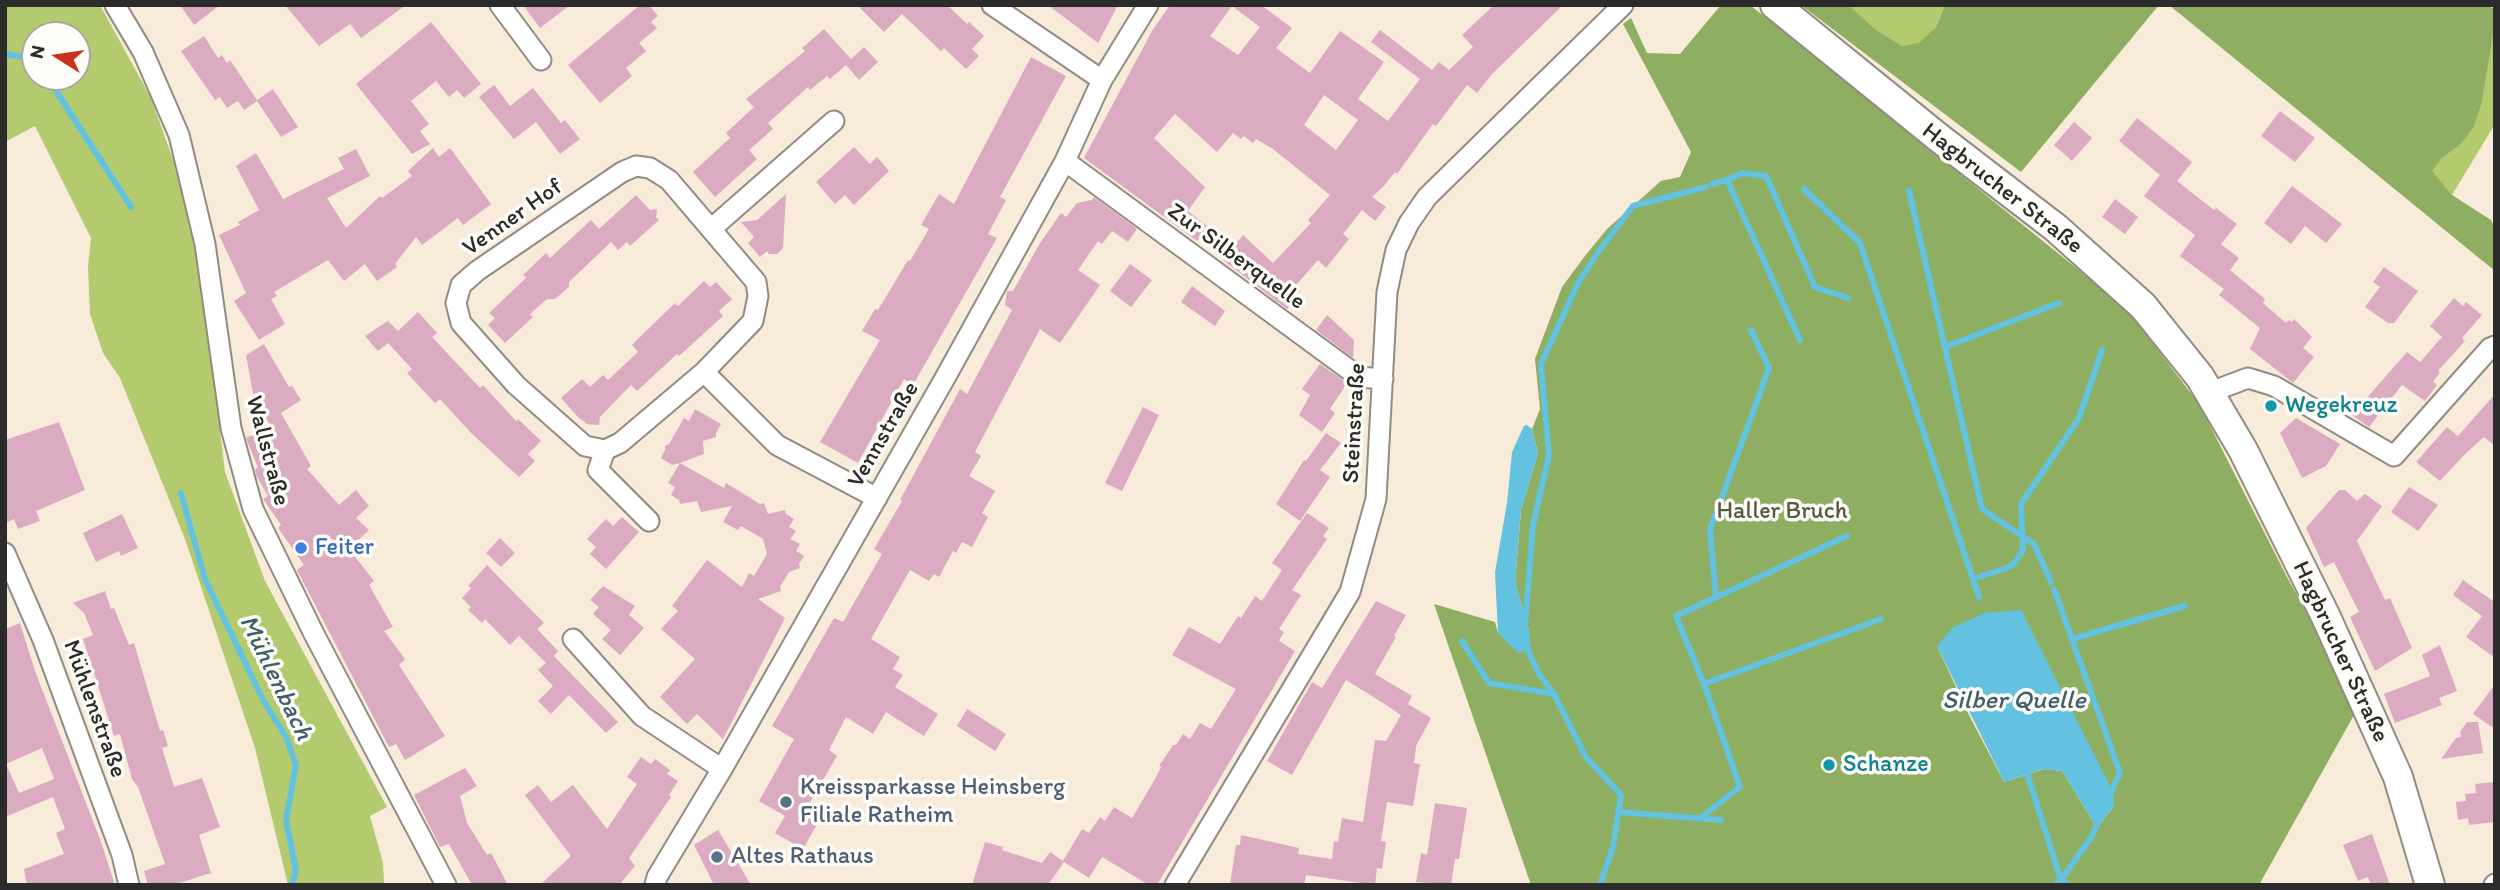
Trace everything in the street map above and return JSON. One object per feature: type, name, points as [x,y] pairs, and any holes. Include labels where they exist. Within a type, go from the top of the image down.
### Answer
[{"type":"main road","name":"Hagbrucher Straße","points":[[1775,5],[1939,138],[2056,228],[2143,306],[2200,377],[2243,450],[2326,617],[2398,777],[2430,885]]},
{"type":"street","name":"Wallstraße","points":[[115,5],[143,52],[178,135],[205,244],[231,428],[253,509],[314,634],[446,885]]},
{"type":"street","points":[[500,5],[541,60]]},
{"type":"street","points":[[992,5],[1102,80]]},
{"type":"street","name":"Vennstraße","points":[[655,885],[657,877],[877,498],[1065,161],[1102,80],[1148,5]]},
{"type":"street","name":"Steinstraße","points":[[1175,885],[1350,592],[1376,499],[1387,292],[1396,250],[1409,223],[1427,197],[1623,5]]},
{"type":"street","points":[[711,229],[834,121]]},
{"type":"street","name":"Zur Silberquelle","points":[[1065,161],[1359,377],[1383,379]]},
{"type":"street","name":"Venner Hof","points":[[636,166],[650,168],[668,180],[711,229],[756,282],[758,296],[753,321],[704,372],[620,443],[605,450],[584,446],[516,385],[461,323],[456,303],[461,285],[477,271],[622,172],[636,166]]},
{"type":"street","points":[[2208,393],[2248,378],[2274,386],[2394,456],[2490,348],[2495,346]]},
{"type":"street","points":[[704,372],[777,445],[877,498]]},
{"type":"street","points":[[605,450],[598,470],[649,521]]},
{"type":"street","name":"Mühlenstraße","points":[[5,553],[43,640],[122,855],[130,885]]},
{"type":"street","points":[[573,639],[642,716],[722,769]]},
{"type":"green space","points":[[5,5],[100,5],[151,98],[180,179],[200,262],[225,472],[265,581],[387,807],[370,816],[383,863],[384,885],[288,885],[255,748],[185,539],[120,378],[103,353],[90,314],[88,266],[91,238],[35,126],[5,142]]},
{"type":"green space","name":"Haller Bruch","points":[[1721,5],[1750,5],[2126,308],[2199,404],[2287,577],[2359,706],[2259,885],[1531,885],[1434,604],[1495,622],[1498,633],[1529,630],[1515,582],[1521,510],[1538,453],[1532,429],[1540,409],[1535,359],[1562,287],[1585,256],[1607,229],[1661,181],[1680,177],[1691,152],[1623,24],[1631,18],[1647,53],[1680,54]],"holes":[[[1937,646],[2114,806],[2097,828],[2062,771],[2044,769],[2004,782]]]},
{"type":"green space","points":[[1801,5],[1849,5],[1875,29],[1902,46],[1919,43],[1936,27],[1945,5],[2159,5],[2021,172]]},
{"type":"green space","points":[[1849,5],[1945,5],[1936,27],[1919,44],[1902,46],[1875,29]]},
{"type":"green space","points":[[2169,5],[2485,5],[2495,9],[2482,102],[2473,128],[2460,145],[2442,158],[2432,171],[2452,195],[2491,220],[2495,228],[2495,271]]},
{"type":"green space","points":[[2495,24],[2495,124],[2452,195],[2431,171],[2442,158],[2460,145],[2482,102]]},
{"type":"water","points":[[1524,426],[1532,429],[1538,453],[1521,510],[1515,581],[1529,630],[1531,649],[1518,653],[1498,633],[1495,572],[1507,503],[1512,452]]},
{"type":"water","name":"Silber Quelle","points":[[2021,610],[2113,792],[2114,806],[2097,828],[2062,771],[2043,769],[2004,782],[1937,646],[1952,628],[1984,613]]},
{"type":"building","points":[[180,5],[220,5],[194,25]]},
{"type":"building","points":[[285,5],[406,5],[361,38],[350,24],[319,46]]},
{"type":"building","points":[[523,5],[570,5],[540,28]]},
{"type":"building","points":[[640,5],[649,5],[658,16],[651,22],[657,28],[639,43],[646,51],[626,68],[632,76],[600,103],[568,65]]},
{"type":"building","points":[[857,5],[947,5],[984,36],[972,49],[979,56],[966,69],[944,48],[941,51],[902,14],[884,32]]},
{"type":"building","points":[[1048,5],[1118,5],[1098,43]]},
{"type":"building","points":[[1170,5],[1261,5],[1292,28],[1276,48],[1310,73],[1340,31],[1384,62],[1358,99],[1388,121],[1420,79],[1371,42],[1380,30],[1432,70],[1439,62],[1449,70],[1473,47],[1462,35],[1494,5],[1563,5],[1492,74],[1477,93],[1467,85],[1436,126],[1433,124],[1397,174],[1395,172],[1372,197],[1386,207],[1375,221],[1362,210],[1343,234],[1349,239],[1326,268],[1318,260],[1296,285],[1301,290],[1287,309],[1223,260],[1243,235],[1273,263],[1311,223],[1308,220],[1330,195],[1273,149],[1256,139],[1253,143],[1244,136],[1241,139],[1233,133],[1217,152],[1175,114],[1154,138],[1205,187],[1188,211],[1208,227],[1197,241],[1084,158],[1152,31]],"holes":[[[1232,6],[1260,27],[1238,55],[1210,36]],[[1324,95],[1358,120],[1336,150],[1304,125]]]},
{"type":"building","points":[[431,22],[481,84],[464,98],[457,90],[449,97],[436,81],[411,101],[429,124],[420,131],[430,144],[412,154],[356,84]]},
{"type":"building","points":[[824,29],[851,59],[864,47],[878,62],[859,80],[846,65],[830,79],[827,76],[810,90],[808,87],[768,123],[773,129],[749,150],[757,159],[715,197],[693,172],[730,138],[726,133],[754,107],[746,99],[805,51],[802,48]]},
{"type":"building","points":[[204,36],[218,58],[222,55],[227,63],[230,60],[257,100],[273,89],[298,127],[281,137],[257,101],[244,110],[238,101],[227,108],[220,97],[215,100],[181,51]]},
{"type":"building","points":[[1031,57],[1066,76],[1000,197],[1006,200],[988,234],[997,238],[913,385],[904,379],[858,463],[820,442],[880,340],[862,331],[929,229],[921,225],[939,194],[954,204]]},
{"type":"building","points":[[494,85],[510,106],[533,88],[561,123],[565,120],[580,139],[560,154],[536,122],[514,139],[479,97]]},
{"type":"building","points":[[2280,111],[2315,138],[2295,162],[2261,136]]},
{"type":"building","points":[[2137,118],[2192,162],[2177,181],[2237,224],[2221,244],[2239,258],[2230,270],[2265,299],[2263,303],[2286,323],[2294,319],[2312,337],[2303,348],[2314,357],[2293,383],[2250,349],[2260,328],[2219,295],[2224,289],[2180,256],[2195,235],[2144,196],[2160,175],[2119,141]]},
{"type":"building","points":[[2074,122],[2092,138],[2072,161],[2054,145]]},
{"type":"building","points":[[854,147],[870,164],[877,157],[889,171],[854,205],[845,195],[835,204],[816,182]]},
{"type":"building","points":[[433,148],[439,157],[450,148],[491,204],[463,225],[458,218],[422,245],[416,237],[395,264],[397,267],[377,281],[365,264],[344,281],[328,260],[274,292],[277,296],[271,299],[285,324],[259,340],[234,301],[246,293],[219,235],[240,225],[238,222],[259,210],[236,166],[256,153],[283,199],[344,169],[338,158],[356,149],[370,176],[327,198],[346,228],[380,196],[382,198],[412,176],[408,171]]},
{"type":"building","points":[[2292,186],[2342,224],[2326,243],[2305,226],[2291,244],[2264,223]]},
{"type":"building","points":[[786,194],[783,248],[777,254],[769,254],[767,251],[760,257],[748,243],[754,237],[741,222],[757,220]]},
{"type":"building","points":[[636,195],[650,210],[657,209],[656,217],[659,220],[630,246],[627,242],[618,250],[611,242],[569,282],[569,287],[555,299],[547,299],[530,314],[533,317],[505,343],[488,325],[495,318],[489,313],[526,278],[523,275],[546,253],[550,258],[591,220],[599,229]]},
{"type":"building","points":[[1094,197],[1137,229],[1128,242],[1112,231],[1102,244],[1098,241],[1078,270],[1100,285],[1060,343],[1040,329],[975,452],[981,456],[969,476],[995,491],[982,513],[988,517],[972,547],[962,542],[956,553],[953,551],[939,577],[934,574],[929,581],[910,570],[871,639],[900,657],[893,669],[903,675],[895,687],[938,714],[924,736],[886,712],[873,734],[846,717],[829,750],[837,756],[809,804],[824,812],[803,849],[775,833],[785,816],[759,801],[794,739],[772,726],[834,618],[843,622],[882,554],[874,549],[902,501],[900,500],[960,389],[967,394],[1012,310],[1005,305],[1007,291],[1013,291],[1040,243],[1061,213],[1066,217],[1077,203],[1092,200]]},
{"type":"building","points":[[2115,199],[2138,217],[2125,234],[2102,217]]},
{"type":"building","points":[[1130,264],[1152,280],[1131,307],[1110,291]]},
{"type":"building","points":[[2384,267],[2418,291],[2394,323],[2388,323],[2365,307],[2380,287],[2373,282]]},
{"type":"building","points":[[704,281],[710,287],[716,282],[732,299],[719,311],[723,316],[637,391],[631,385],[600,417],[599,425],[587,424],[578,417],[561,398],[582,379],[590,387],[603,375],[608,380],[638,352],[632,345],[675,303],[678,306]]},
{"type":"building","points":[[1192,286],[1225,311],[1215,326],[1181,302]]},
{"type":"building","points":[[2454,298],[2463,306],[2466,302],[2482,315],[2462,338],[2465,341],[2438,371],[2440,372],[2433,382],[2437,385],[2425,401],[2402,385],[2369,427],[2352,415],[2407,352],[2420,362],[2442,337],[2430,326]]},
{"type":"building","points":[[418,312],[437,333],[432,337],[480,388],[483,385],[516,421],[518,419],[541,441],[528,454],[535,461],[519,477],[471,433],[440,399],[435,403],[407,373],[412,369],[388,343],[378,351],[365,336],[388,321],[398,331]]},
{"type":"building","points":[[1327,315],[1354,340],[1353,358],[1316,330]]},
{"type":"building","points":[[264,344],[289,387],[292,386],[301,400],[281,413],[311,466],[307,469],[339,505],[356,490],[369,506],[356,518],[369,530],[349,549],[374,581],[369,585],[393,627],[384,631],[405,659],[399,665],[445,736],[405,760],[396,744],[389,747],[297,570],[304,565],[278,528],[281,525],[263,499],[268,496],[256,475],[255,469],[258,468],[246,438],[271,427],[253,394],[246,355]]},
{"type":"building","points":[[1320,364],[1347,383],[1330,409],[1335,413],[1322,432],[1299,415],[1310,395],[1302,389]]},
{"type":"building","points":[[2495,394],[2495,446],[2484,437],[2440,481],[2416,462],[2447,427],[2458,436]]},
{"type":"building","points":[[1143,407],[1159,415],[1122,491],[1105,483]]},
{"type":"building","points":[[695,409],[721,424],[716,437],[703,441],[704,454],[672,465],[661,458],[665,446],[669,444],[684,418],[689,421]]},
{"type":"building","points":[[2296,418],[2340,444],[2326,466],[2302,478],[2280,433]]},
{"type":"building","points":[[59,422],[85,490],[36,511],[40,521],[18,529],[14,519],[5,523],[5,440]]},
{"type":"building","points":[[1326,433],[1341,443],[1320,470],[1330,477],[1300,521],[1276,504],[1304,460],[1306,461]]},
{"type":"building","points":[[680,463],[724,488],[726,483],[760,504],[764,503],[768,514],[785,510],[786,514],[794,519],[789,527],[796,531],[790,539],[800,544],[796,551],[804,556],[799,564],[800,568],[789,572],[780,587],[781,591],[758,599],[785,618],[723,739],[697,714],[687,724],[660,697],[695,659],[661,629],[678,611],[672,606],[707,560],[742,587],[749,573],[754,576],[767,554],[763,539],[741,526],[738,530],[723,522],[732,506],[701,512],[697,501],[680,504],[679,500],[671,495],[675,487],[668,483]]},
{"type":"building","points":[[2409,487],[2438,505],[2418,531],[2391,512]]},
{"type":"building","points":[[2339,490],[2345,490],[2357,501],[2365,494],[2382,506],[2357,541],[2385,600],[2390,598],[2412,648],[2375,671],[2350,617],[2359,612],[2334,562],[2324,567],[2306,528]]},
{"type":"building","points":[[1307,513],[1329,528],[1323,536],[1327,539],[1292,590],[1301,595],[1279,629],[1284,632],[1279,641],[1295,651],[1157,885],[1149,885],[1102,857],[1089,878],[1064,862],[1048,885],[972,885],[985,842],[1042,863],[1050,852],[1063,861],[1082,829],[1089,833],[1100,817],[1105,821],[1114,807],[1132,818],[1173,745],[1176,745],[1183,734],[1190,739],[1200,723],[1211,729],[1236,689],[1172,655],[1189,627],[1220,644],[1255,596],[1262,601],[1282,570],[1272,563]]},
{"type":"building","points":[[122,514],[138,548],[121,556],[119,551],[96,562],[83,533]]},
{"type":"building","points":[[622,517],[639,532],[606,569],[590,554],[596,547],[587,539],[606,519],[613,526]]},
{"type":"building","points":[[500,538],[515,553],[501,567],[486,553]]},
{"type":"building","points":[[487,565],[544,623],[537,629],[558,651],[554,656],[618,722],[606,733],[569,695],[551,714],[538,701],[553,686],[538,670],[546,663],[519,636],[510,645],[485,619],[482,623],[468,610],[471,607],[462,598],[471,588],[468,586]]},
{"type":"building","points":[[2463,580],[2493,601],[2495,598],[2495,658],[2466,637],[2482,616],[2453,595]]},
{"type":"building","points":[[603,586],[635,606],[629,615],[644,628],[620,655],[602,639],[611,630],[593,614],[599,607],[590,600]]},
{"type":"building","points":[[105,591],[129,645],[134,643],[160,731],[163,730],[168,746],[162,748],[174,787],[202,778],[220,827],[199,835],[211,873],[173,885],[148,885],[144,871],[165,864],[138,787],[132,779],[120,734],[114,736],[83,639],[93,635],[84,613],[73,603]]},
{"type":"building","points":[[1376,601],[1406,615],[1375,674],[1412,696],[1408,704],[1431,718],[1416,746],[1414,763],[1420,764],[1413,806],[1387,802],[1381,841],[1386,842],[1382,869],[1377,868],[1375,885],[1306,875],[1304,885],[1230,885],[1236,845],[1240,845],[1241,835],[1299,848],[1298,854],[1332,859],[1334,841],[1338,842],[1342,818],[1363,822],[1375,740],[1386,741],[1401,715],[1383,703],[1346,680],[1292,775],[1267,761],[1312,682],[1322,688]]},
{"type":"building","points":[[20,623],[35,671],[115,885],[27,885],[24,869],[64,854],[56,833],[65,829],[53,797],[5,817],[5,629]],"holes":[[[42,748],[54,779],[19,793],[6,764]]]},
{"type":"building","points":[[2440,645],[2457,691],[2439,698],[2442,705],[2395,723],[2384,694],[2430,676],[2422,655]]},
{"type":"building","points":[[2495,684],[2495,729],[2473,714]]},
{"type":"building","points":[[967,709],[1006,734],[995,751],[957,726]]},
{"type":"building","points":[[2467,722],[2478,722],[2483,753],[2441,759],[2456,738],[2461,737],[2460,732]]},
{"type":"building","points":[[641,757],[651,764],[655,759],[670,770],[667,774],[678,781],[669,795],[671,797],[629,858],[635,866],[619,885],[540,885],[571,856],[525,795],[538,785],[551,802],[573,785],[607,829],[637,784],[627,777]]},
{"type":"building","points":[[465,768],[477,786],[460,796],[467,823],[487,855],[491,853],[508,885],[472,885],[449,844],[440,847],[414,795]]},
{"type":"building","points":[[2495,782],[2495,822],[2469,825],[2468,818],[2458,820],[2456,802],[2466,801],[2465,794],[2476,793],[2475,784]]},
{"type":"building","points":[[1435,803],[1467,808],[1459,859],[1455,859],[1451,885],[1416,882],[1421,853],[1427,855]]},
{"type":"building","name":"Altes Rathaus","points":[[718,830],[751,885],[714,885],[694,845]]},
{"type":"building","points":[[2372,834],[2390,885],[2371,885],[2368,877],[2358,881],[2343,845]]},
{"type":"waterway","name":"Mühlenbach","points":[[5,54],[21,57]]},
{"type":"waterway","name":"Mühlenbach","points":[[56,91],[131,207]]},
{"type":"waterway","points":[[1727,180],[1742,173],[1766,176],[1815,287],[1848,298]]},
{"type":"waterway","points":[[1712,184],[1727,180],[1800,340]]},
{"type":"waterway","points":[[1525,626],[1533,525],[1549,455],[1541,364],[1577,285],[1633,206],[1706,187]]},
{"type":"waterway","points":[[1804,189],[1860,243],[1979,597]]},
{"type":"waterway","points":[[1909,191],[1982,509],[2034,544],[2051,582]]},
{"type":"waterway","points":[[1945,347],[2059,303]]},
{"type":"waterway","points":[[1716,597],[1710,530],[1769,368],[1751,330]]},
{"type":"waterway","points":[[1973,579],[2012,566],[2023,550],[2021,504],[2079,418],[2102,350]]},
{"type":"waterway","name":"Mühlenbach","points":[[181,493],[205,579],[263,700],[286,737],[296,765],[286,820],[296,870],[292,885]]},
{"type":"waterway","points":[[1704,684],[1676,616],[1847,536]]},
{"type":"waterway","points":[[2054,589],[2120,773],[2109,797]]},
{"type":"waterway","points":[[2072,639],[2184,606]]},
{"type":"waterway","points":[[1699,819],[1740,787],[1704,684],[1881,619]]},
{"type":"waterway","points":[[1462,641],[1489,683],[1554,694]]},
{"type":"waterway","points":[[1525,644],[1586,757],[1621,795],[1613,847],[1600,885]]},
{"type":"waterway","points":[[2025,767],[2061,880],[2068,885]]},
{"type":"waterway","points":[[1618,812],[1721,820]]},
{"type":"waterway","points":[[2055,885],[2092,836],[2099,820]]},
{"type":"place","name":"Wegekreuz","points":[[2271,406]]},
{"type":"place","name":"Feiter","points":[[301,548]]},
{"type":"place","name":"Schanze","points":[[1829,765]]},
{"type":"place","name":"Kreissparkasse Heinsberg Filiale Ratheim","points":[[786,802]]},
{"type":"place","name":"Altes Rathaus","points":[[717,857]]}]
